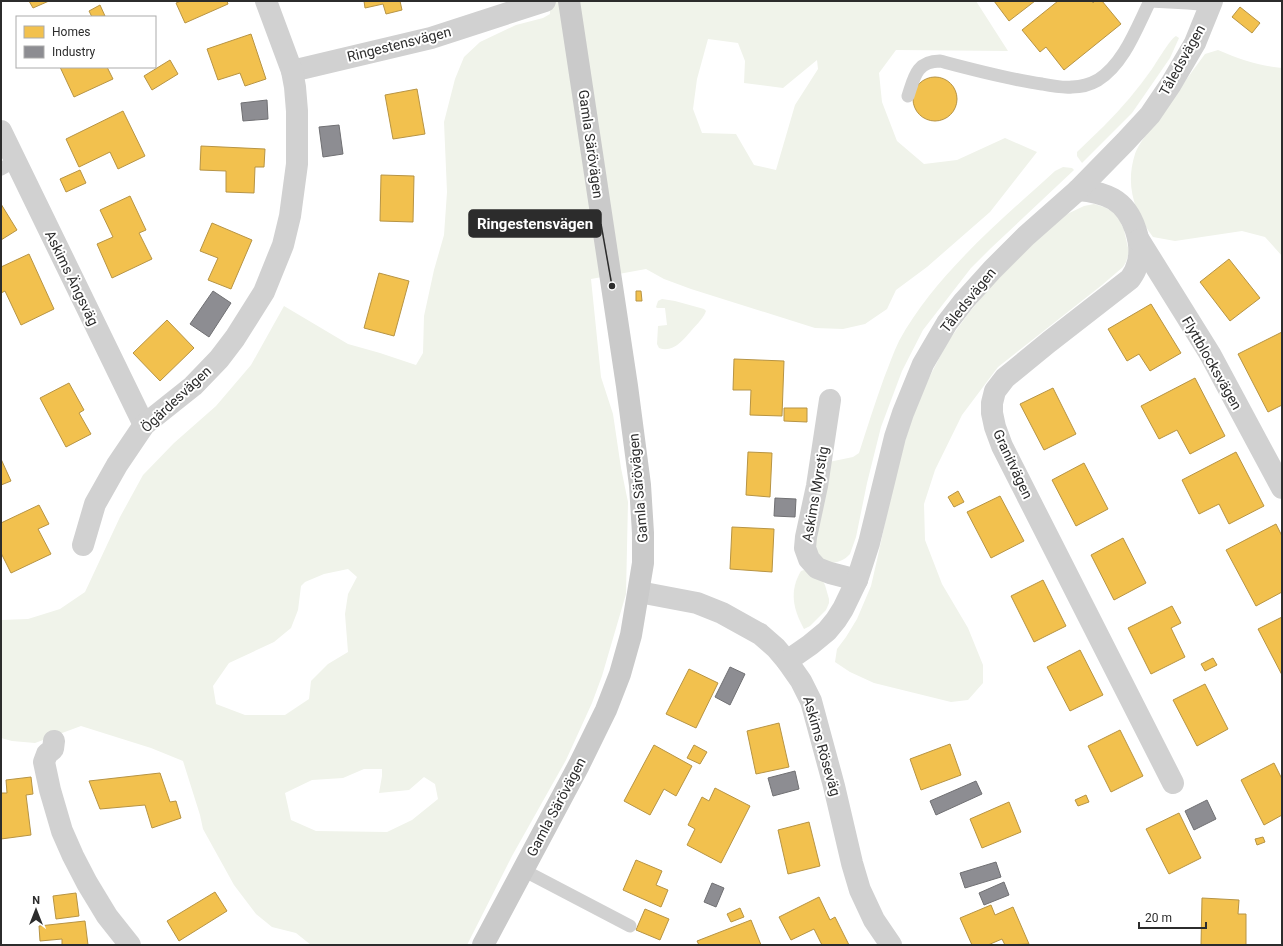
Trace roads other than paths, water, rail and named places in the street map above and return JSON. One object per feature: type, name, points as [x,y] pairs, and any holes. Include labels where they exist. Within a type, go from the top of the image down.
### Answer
[{"type":"street","name":"Ögärdesvägen","points":[[83,545],[95,504],[117,465],[144,425],[193,386],[235,338],[253,311],[268,284],[283,245],[290,216],[297,164],[297,111],[292,71],[266,1]]},
{"type":"street","name":"Gamla Särövägen","points":[[483,945],[579,765],[606,710],[620,674],[629,641],[643,563],[640,485],[627,386],[569,1]]},
{"type":"street","name":"Ringestensvägen","points":[[292,71],[431,38],[533,3]]},
{"type":"street","name":"Tåledsvägen","points":[[787,661],[827,631],[844,609],[857,580],[869,542],[895,437],[914,386],[933,347],[947,323],[964,301],[992,270],[1026,236],[1078,190],[1150,115],[1171,84],[1195,43],[1211,3]]},
{"type":"street","name":"Askims Ängsväg","points":[[1,131],[8,165],[144,425]]},
{"type":"street","name":"Granitvägen","points":[[1078,190],[1090,191],[1115,200],[1126,211],[1132,220],[1139,240],[1139,258],[1136,269],[1130,279],[1005,378],[995,392],[992,403],[992,413],[1002,446],[1173,783]]},
{"type":"street","name":"Flyttblocksvägen","points":[[1139,240],[1210,354],[1282,488]]},
{"type":"street","name":"Askims Myrstig","points":[[830,400],[817,486],[805,548],[809,559],[817,568],[857,580]]},
{"type":"street","name":"Askims Röseväg","points":[[639,592],[697,603],[722,613],[760,634],[776,648],[787,661],[801,681],[811,701],[860,890],[874,920],[891,945]]},
{"type":"street","points":[[54,741],[53,749],[47,754],[44,762],[50,790],[62,831],[87,883],[107,916],[130,945]]},
{"type":"lane","points":[[908,96],[914,77],[918,71],[922,66],[935,61],[1019,81],[1074,88],[1085,85],[1098,80],[1109,71],[1119,59],[1127,47],[1150,1],[1211,3]]},
{"type":"lane","points":[[523,870],[630,926]]},
{"type":"place","name":"Ringestensvägen","points":[[612,286]]}]
